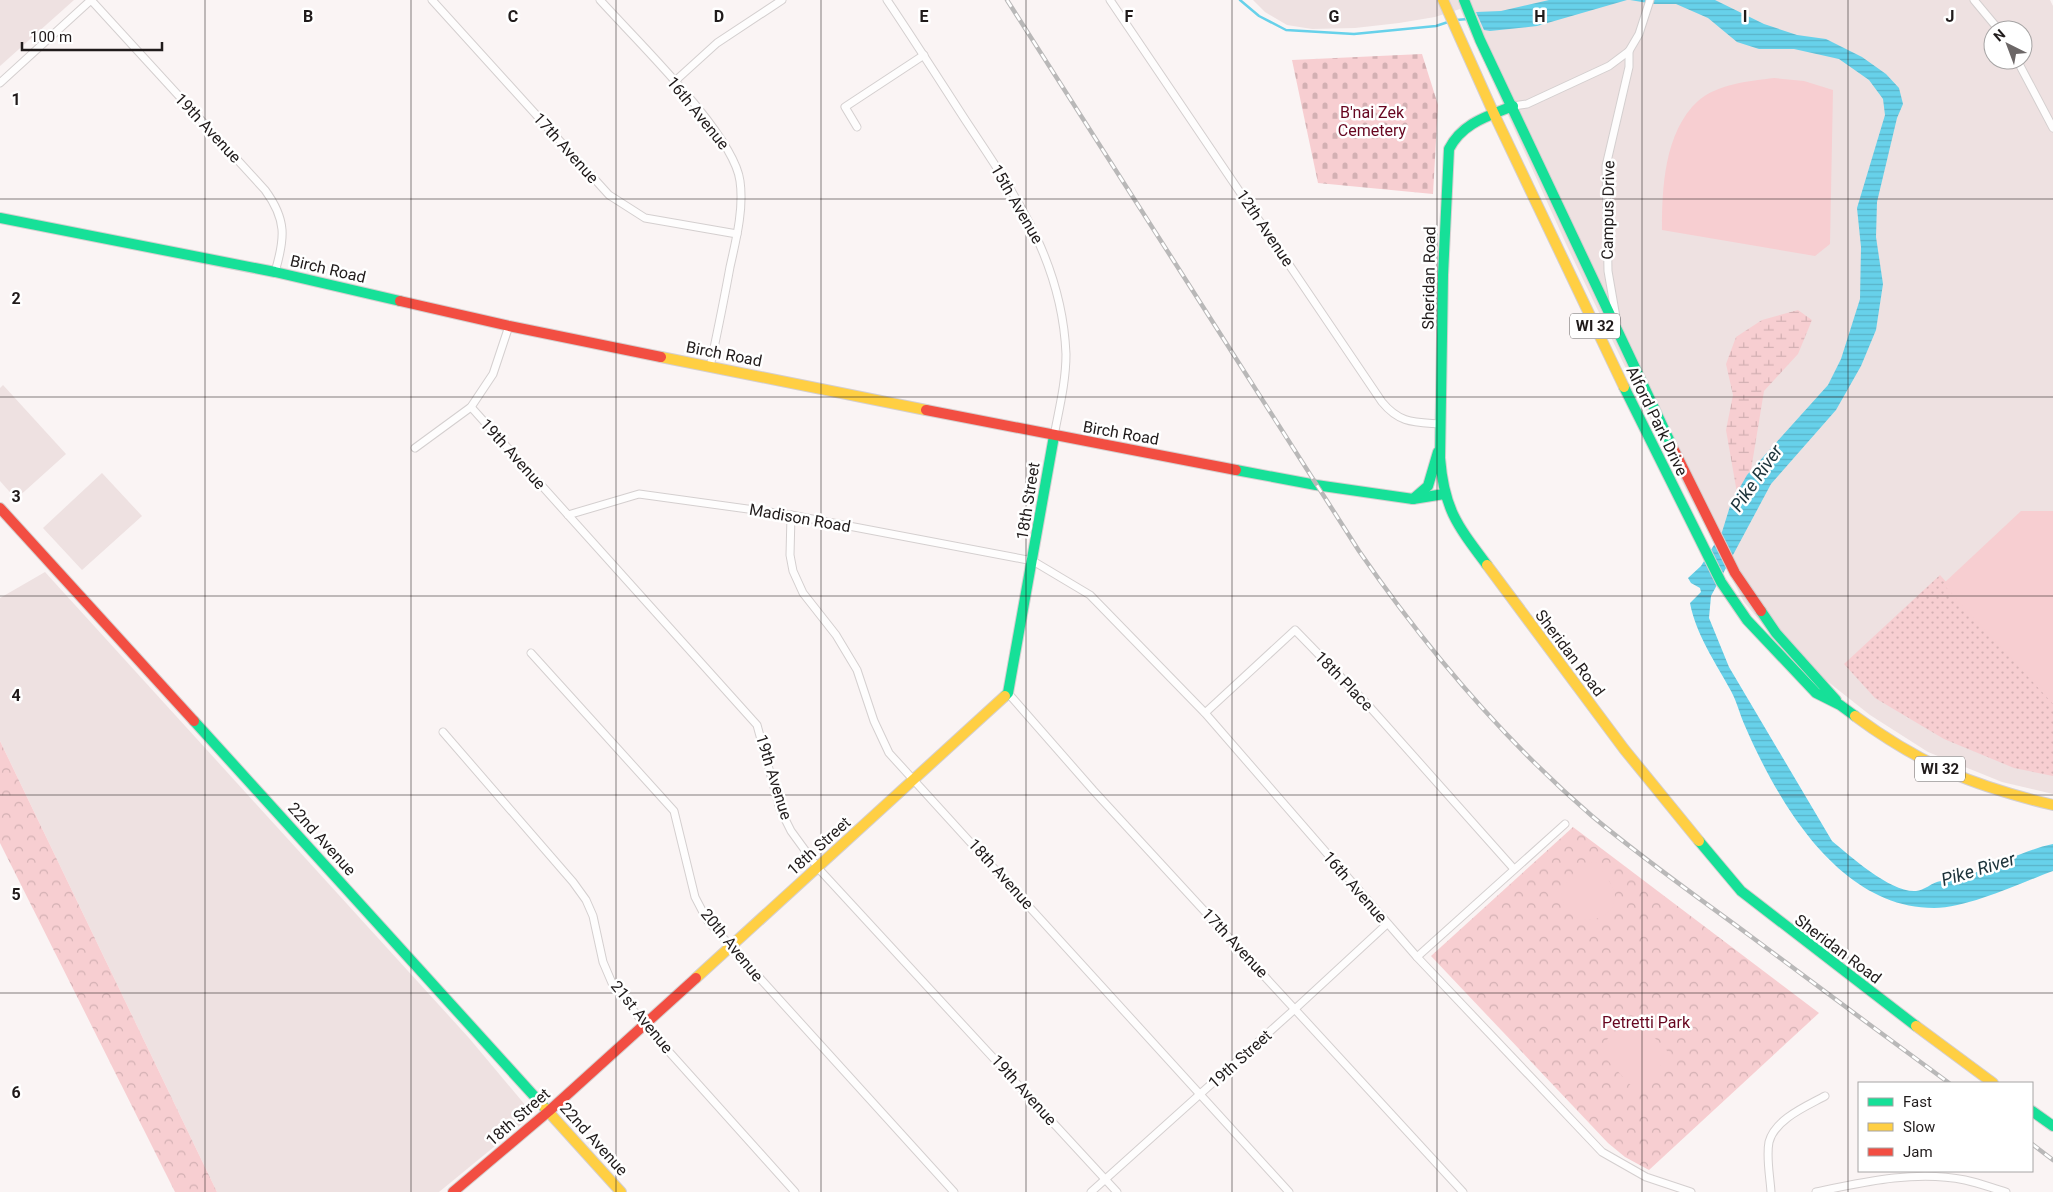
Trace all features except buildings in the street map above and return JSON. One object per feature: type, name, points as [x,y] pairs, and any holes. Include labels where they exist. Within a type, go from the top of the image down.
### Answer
[{"type":"street","points":[[0,82],[91,0]]},
{"type":"street","name":"19th Avenue","points":[[91,0],[265,190],[276,205],[282,222],[283,240],[275,272]]},
{"type":"street","name":"17th Avenue","points":[[432,0],[610,195],[644,218],[737,234]]},
{"type":"street","name":"16th Avenue","points":[[600,0],[674,82],[722,140],[734,160],[740,181],[737,234],[710,367]]},
{"type":"street","points":[[674,82],[717,43],[782,0]]},
{"type":"street","name":"15th Avenue","points":[[888,0],[1027,217],[1041,242],[1059,308],[1066,354],[1062,395],[1054,436]]},
{"type":"street","name":"12th Avenue","points":[[1110,0],[1382,402],[1392,414],[1403,420],[1441,424]]},
{"type":"street","name":"WI 32","points":[[1443,0],[1494,114]]},
{"type":"street","name":"WI 32","points":[[1464,0],[1480,40],[1513,106]]},
{"type":"street","name":"Campus Drive","points":[[1619,335],[1608,271],[1606,166],[1629,67],[1629,51],[1639,34],[1650,0]]},
{"type":"street","points":[[1974,0],[1992,20]]},
{"type":"street","points":[[1513,106],[1527,104],[1609,66],[1629,51]]},
{"type":"street","points":[[857,127],[845,107],[924,55]]},
{"type":"street","points":[[2022,70],[2053,128]]},
{"type":"street","name":"Sheridan Road","points":[[1513,106],[1464,128],[1452,140],[1449,149],[1442,275],[1440,447],[1444,494],[1455,522],[1470,545],[1624,749],[1727,876],[1772,918],[1992,1082]]},
{"type":"street","name":"Alford Park Drive","points":[[1513,106],[1619,335],[1735,573],[1776,633],[1840,705]]},
{"type":"street","name":"Alford Park Drive","points":[[1494,114],[1697,537],[1727,592],[1747,620],[1816,693],[1840,705],[1887,740],[1948,773],[2002,793],[2053,805]]},
{"type":"street","name":"Birch Road","points":[[0,218],[275,272],[509,326],[1054,436],[1316,485],[1414,499],[1432,498],[1444,494]]},
{"type":"street","points":[[415,448],[471,407],[493,374],[509,326]]},
{"type":"street","name":"19th Avenue","points":[[471,407],[757,725],[780,809],[791,830],[818,868],[1117,1192]]},
{"type":"street","name":"18th Street","points":[[453,1192],[549,1111],[915,780],[1008,693],[1054,436]]},
{"type":"street","points":[[1414,499],[1428,486],[1440,447]]},
{"type":"street","name":"Madison Road","points":[[568,515],[639,494],[791,515],[1033,561]]},
{"type":"street","name":"22nd Avenue","points":[[0,508],[621,1192]]},
{"type":"street","name":"18th Avenue","points":[[791,515],[790,554],[794,571],[803,593],[836,636],[857,670],[874,721],[889,753],[1289,1192]]},
{"type":"street","name":"16th Avenue","points":[[1033,561],[1090,595],[1205,713],[1387,924],[1602,1152],[1646,1176],[1691,1192]]},
{"type":"street","name":"18th Place","points":[[1205,713],[1295,630],[1368,705],[1514,869]]},
{"type":"street","name":"20th Avenue","points":[[532,653],[674,812],[695,897],[706,920],[954,1192]]},
{"type":"street","name":"17th Avenue","points":[[1008,693],[1093,790],[1296,1008],[1463,1192]]},
{"type":"street","name":"21st Avenue","points":[[442,732],[573,882],[586,900],[593,916],[603,962],[612,983],[645,1024],[796,1192]]},
{"type":"street","points":[[1417,957],[1565,824]]},
{"type":"street","name":"19th Street","points":[[1091,1192],[1200,1096],[1387,924]]},
{"type":"street","points":[[1771,1192],[1769,1156],[1772,1134],[1795,1113],[1825,1096]]},
{"type":"street","points":[[2033,1112],[2053,1126]]},
{"type":"street","points":[[1816,1192],[1864,1182],[1925,1176],[1964,1180],[2006,1192]]},
{"type":"shaded area","points":[[0,0],[74,0],[0,66]]},
{"type":"shaded area","points":[[1253,0],[2050,0],[2053,6],[2053,794],[2002,782],[1928,752],[1870,715],[1827,681],[1797,665],[1744,602],[1658,435],[1567,246],[1460,9],[1435,17],[1355,28],[1312,29],[1287,25],[1265,12]]},
{"type":"shaded area","points":[[3,385],[66,454],[16,499],[0,481],[0,388]]},
{"type":"shaded area","points":[[102,473],[142,516],[82,570],[43,528]]},
{"type":"shaded area","points":[[45,572],[469,1038],[526,1106],[529,1115],[523,1123],[439,1192],[217,1192],[0,741],[0,598]]},
{"type":"green space","name":"B'nai Zek Cemetery","points":[[1422,54],[1438,105],[1433,194],[1318,183],[1292,60]]},
{"type":"green space","points":[[1774,78],[1804,81],[1833,90],[1830,244],[1815,256],[1662,230],[1664,179],[1667,162],[1678,128],[1687,114],[1706,95],[1724,87]]},
{"type":"green space","points":[[1798,310],[1812,320],[1798,354],[1764,391],[1751,470],[1737,493],[1726,430],[1733,395],[1726,364],[1736,337],[1762,320]]},
{"type":"green space","points":[[2021,511],[2053,511],[2053,704],[1943,584]]},
{"type":"green space","points":[[1940,575],[2053,702],[2053,776],[2014,768],[1944,739],[1875,698],[1844,664]]},
{"type":"green space","points":[[0,741],[217,1192],[175,1192],[0,843]]},
{"type":"green space","name":"Petretti Park","points":[[1573,827],[1819,1013],[1649,1170],[1625,1157],[1608,1143],[1431,956]]},
{"type":"green space","points":[[1598,862],[1603,866],[1602,873],[1613,888],[1615,901],[1609,912],[1599,918],[1586,920],[1574,916],[1565,907],[1561,890],[1574,874],[1572,869],[1579,863]]},
{"type":"green space","points":[[1633,1015],[1671,1055],[1636,1091],[1597,1049]]},
{"type":"water","points":[[1549,0],[1627,0],[1537,26],[1490,31],[1484,30],[1476,12],[1501,11]]},
{"type":"water","points":[[1630,0],[1715,0],[1764,24],[1797,35],[1826,39],[1862,57],[1886,74],[1899,88],[1903,104],[1897,118],[1877,202],[1876,237],[1883,284],[1876,330],[1861,366],[1836,410],[1771,484],[1711,596],[1709,618],[1729,667],[1832,841],[1860,864],[1895,886],[1916,891],[1938,882],[1969,875],[2053,844],[2053,871],[1963,904],[1934,908],[1900,903],[1869,890],[1841,870],[1816,846],[1794,817],[1759,756],[1733,695],[1697,626],[1690,603],[1701,592],[1700,588],[1691,583],[1688,578],[1701,566],[1722,532],[1731,503],[1747,475],[1828,385],[1841,359],[1860,299],[1861,247],[1857,208],[1885,115],[1883,99],[1869,80],[1839,59],[1794,49],[1759,49],[1737,42],[1708,18],[1676,4],[1654,4]]},
{"type":"waterway","name":"Pike River","points":[[1240,0],[1259,16],[1286,30],[1354,34],[1436,26],[1448,22]]},
{"type":"waterway","name":"Pike River","points":[[1456,20],[1468,19]]},
{"type":"railway","points":[[1007,0],[1359,551],[1411,622],[1467,691],[1527,756],[1611,832],[1669,877],[1948,1082]]},
{"type":"railway","points":[[2033,1145],[2053,1160]]},
{"type":"traffic: fast","points":[[1464,0],[1480,40],[1672,446]]},
{"type":"traffic: fast","points":[[1487,565],[1454,516],[1445,491],[1440,458],[1443,275],[1449,149],[1454,140],[1476,121],[1513,106]]},
{"type":"traffic: fast","points":[[0,218],[275,272],[400,301]]},
{"type":"traffic: fast","points":[[1624,387],[1721,582],[1747,620],[1816,693],[1840,705],[1855,716]]},
{"type":"traffic: fast","points":[[1005,696],[1008,693],[1054,436]]},
{"type":"traffic: fast","points":[[1413,499],[1428,486],[1438,452]]},
{"type":"traffic: fast","points":[[1236,470],[1316,485],[1413,499],[1444,494]]},
{"type":"traffic: fast","points":[[1761,611],[1776,633],[1836,700]]},
{"type":"traffic: fast","points":[[194,721],[545,1108]]},
{"type":"traffic: fast","points":[[1699,841],[1741,891],[1916,1026]]},
{"type":"traffic: fast","points":[[2033,1112],[2053,1126]]},
{"type":"traffic: slow","points":[[1443,0],[1494,114],[1624,387]]},
{"type":"traffic: slow","points":[[661,357],[926,410]]},
{"type":"traffic: slow","points":[[1487,565],[1624,749],[1699,841]]},
{"type":"traffic: slow","points":[[696,978],[1005,696]]},
{"type":"traffic: slow","points":[[1855,716],[1903,748],[1949,772],[1998,790],[2053,805]]},
{"type":"traffic: slow","points":[[1916,1026],[1992,1082]]},
{"type":"traffic: slow","points":[[545,1108],[621,1192]]},
{"type":"traffic: jam","points":[[400,301],[509,326],[661,357]]},
{"type":"traffic: jam","points":[[926,410],[1236,470]]},
{"type":"traffic: jam","points":[[1672,446],[1735,573],[1761,611]]},
{"type":"traffic: jam","points":[[0,508],[194,721]]},
{"type":"traffic: jam","points":[[453,1192],[549,1111],[696,978]]}]
